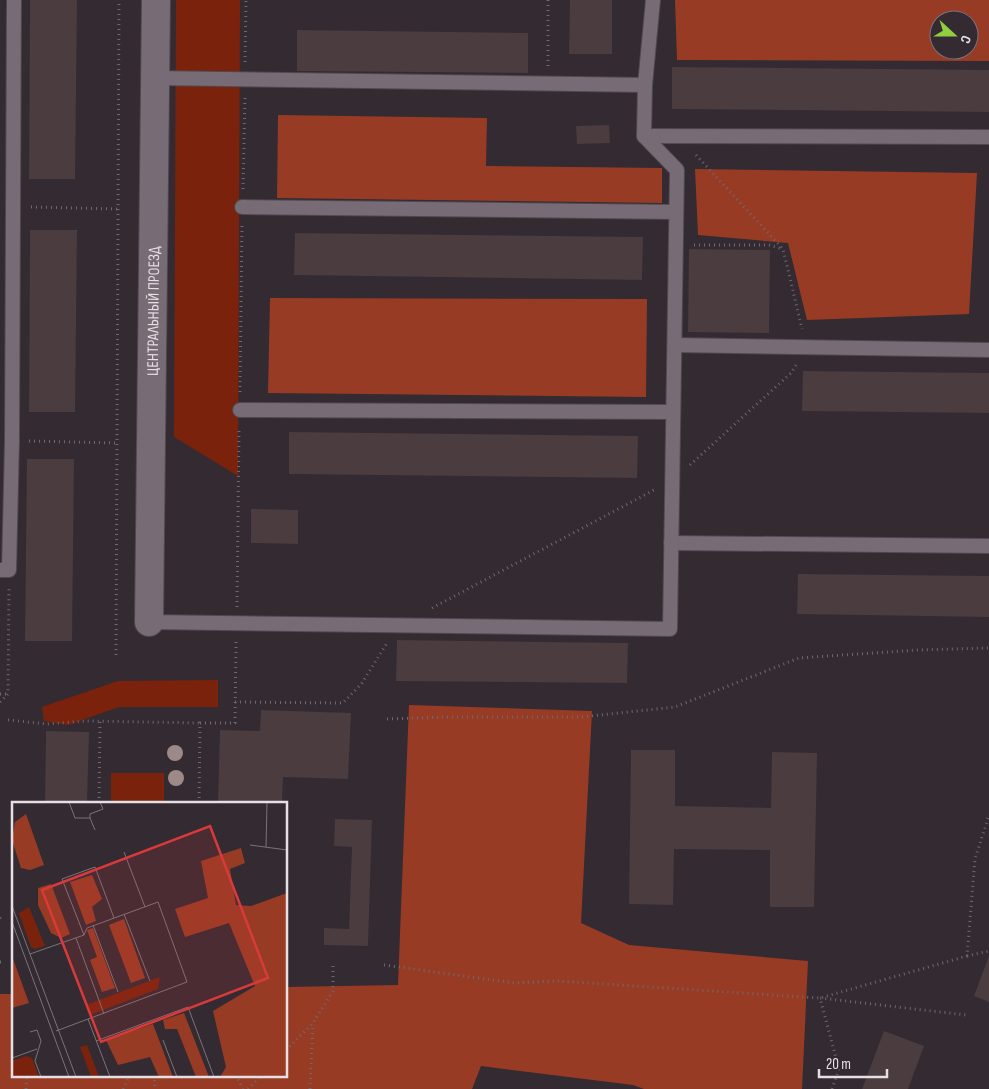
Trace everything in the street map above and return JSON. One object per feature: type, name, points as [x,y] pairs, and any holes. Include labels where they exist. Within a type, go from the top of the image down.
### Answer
[{"type":"street","name":"ЦЕНТРАЛЬНЫЙ ПРОЕЗД","points":[[149,622],[156,0]]},
{"type":"lane","points":[[4,570],[12,441],[14,0]]},
{"type":"lane","points":[[149,622],[670,629],[677,170],[644,136],[645,85],[653,0]]},
{"type":"lane","points":[[154,78],[645,85]]},
{"type":"lane","points":[[644,136],[989,136]]},
{"type":"lane","points":[[242,207],[676,212]]},
{"type":"lane","points":[[675,345],[989,350]]},
{"type":"lane","points":[[240,410],[673,412]]},
{"type":"lane","points":[[671,543],[989,546]]},
{"type":"path","points":[[116,655],[119,0]]},
{"type":"path","points":[[8,720],[47,724],[100,721],[235,723],[246,0]]},
{"type":"path","points":[[547,84],[548,0]]},
{"type":"path","points":[[235,702],[343,702],[362,683],[399,625],[672,481],[791,373],[807,347],[782,249],[678,136]]},
{"type":"path","points":[[13,207],[117,209]]},
{"type":"path","points":[[676,245],[770,245],[782,249]]},
{"type":"path","points":[[12,441],[116,443]]},
{"type":"path","points":[[0,702],[8,694],[4,570]]},
{"type":"path","points":[[387,720],[442,717],[581,717],[675,706],[799,658],[918,650],[989,648]]},
{"type":"path","points":[[0,694],[8,694]]},
{"type":"path","points":[[99,802],[100,721]]},
{"type":"path","points":[[199,802],[200,723]]},
{"type":"path","points":[[967,956],[975,859],[989,815]]},
{"type":"path","points":[[820,998],[989,951]]},
{"type":"path","points":[[288,1048],[313,1023],[332,991],[333,964]]},
{"type":"path","points":[[384,965],[514,983],[557,982],[820,998],[966,1015]]},
{"type":"path","points":[[820,998],[840,1069],[832,1089]]},
{"type":"path","points":[[310,1089],[313,1023]]},
{"type":"path","points":[[26,1076],[26,1089]]},
{"type":"path","points":[[123,1089],[130,1076]]},
{"type":"path","points":[[154,1076],[155,1089]]},
{"type":"path","points":[[236,1076],[243,1089]]},
{"type":"path","points":[[248,1089],[261,1076]]},
{"type":"shaded area","points":[[176,0],[240,0],[238,476],[174,437]]},
{"type":"shaded area","points":[[675,0],[989,0],[989,61],[677,60]]},
{"type":"shaded area","points":[[278,115],[487,118],[486,166],[662,168],[662,203],[277,198]]},
{"type":"shaded area","points":[[695,169],[977,173],[969,314],[807,320],[788,243],[698,235]]},
{"type":"shaded area","points":[[270,298],[647,299],[646,397],[268,393]]},
{"type":"shaded area","points":[[218,680],[218,707],[119,707],[68,725],[44,721],[42,707],[118,681]]},
{"type":"shaded area","points":[[409,705],[592,711],[581,923],[629,945],[808,961],[802,1089],[644,1089],[633,1085],[481,1066],[472,1089],[0,1089],[0,994],[12,994],[12,1076],[288,1076],[288,987],[398,985]]},
{"type":"shaded area","points":[[111,773],[164,773],[164,802],[111,802]]},
{"type":"building","points":[[30,0],[77,0],[75,179],[29,179]]},
{"type":"building","points":[[570,0],[612,0],[612,54],[569,54]]},
{"type":"building","points":[[297,30],[528,33],[528,73],[297,71]]},
{"type":"building","points":[[672,67],[989,70],[989,112],[672,109]]},
{"type":"building","points":[[609,125],[610,143],[577,144],[576,126]]},
{"type":"building","points":[[30,230],[77,230],[75,412],[29,412]]},
{"type":"building","points":[[295,233],[643,237],[642,280],[294,275]]},
{"type":"building","points":[[689,249],[770,250],[769,333],[688,332]]},
{"type":"building","points":[[803,371],[989,373],[989,413],[802,411]]},
{"type":"building","points":[[289,432],[638,436],[637,478],[289,474]]},
{"type":"building","points":[[27,459],[74,459],[72,641],[25,641]]},
{"type":"building","points":[[251,509],[298,510],[298,544],[251,543]]},
{"type":"building","points":[[798,574],[989,576],[989,617],[797,614]]},
{"type":"building","points":[[397,640],[628,643],[627,683],[396,681]]},
{"type":"building","points":[[261,710],[351,713],[348,779],[283,777],[282,802],[218,802],[220,730],[260,731]]},
{"type":"building","points":[[46,731],[89,732],[87,802],[45,802]]},
{"type":"building","points":[[631,750],[675,750],[675,806],[771,808],[772,752],[817,753],[814,907],[770,907],[770,850],[674,849],[673,905],[629,904]]},
{"type":"building","points":[[335,819],[372,820],[368,946],[324,945],[324,928],[349,929],[352,847],[334,846]]},
{"type":"building","points":[[989,956],[989,1002],[974,996]]},
{"type":"building","points":[[884,1031],[924,1046],[908,1089],[862,1089]]}]
